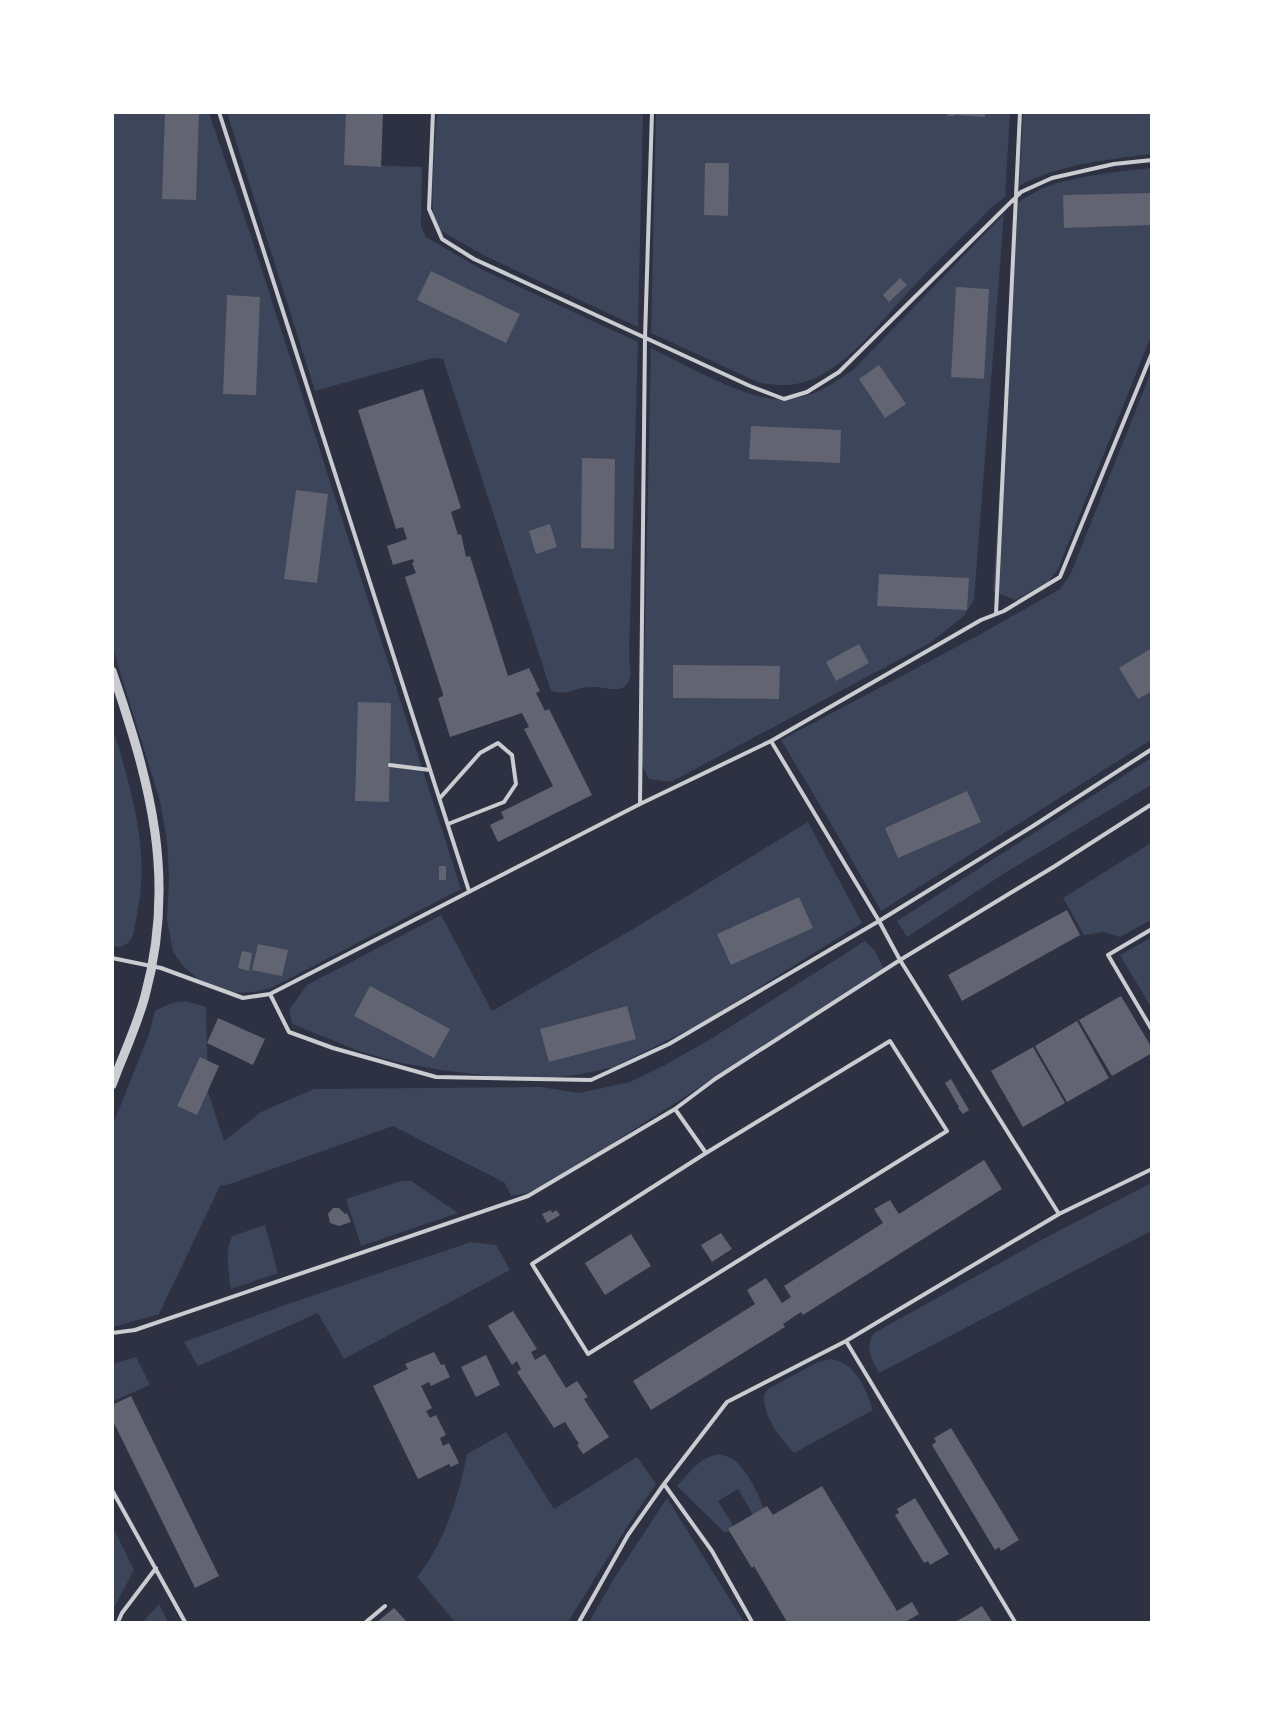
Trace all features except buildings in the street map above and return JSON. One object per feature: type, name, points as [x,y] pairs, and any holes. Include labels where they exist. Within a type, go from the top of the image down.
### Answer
[{"type":"street","points":[[112,671],[136,741],[157,837],[159,882],[152,967],[136,1025],[112,1085]]},
{"type":"street","points":[[112,1080],[119,1067]]},
{"type":"lane","points":[[219,112],[469,891]]},
{"type":"lane","points":[[433,112],[429,209],[442,239],[474,259],[750,387],[784,399],[807,392],[840,372],[1021,192],[1052,178],[1114,164],[1152,160]]},
{"type":"lane","points":[[640,804],[645,338],[652,112]]},
{"type":"lane","points":[[996,614],[1020,112]]},
{"type":"lane","points":[[112,958],[162,968],[243,998],[270,994],[640,804],[771,741],[1060,577],[1152,352]]},
{"type":"lane","points":[[771,741],[900,960],[1059,1214]]},
{"type":"lane","points":[[439,799],[480,753],[498,743],[512,755],[516,784],[504,802],[448,824]]},
{"type":"lane","points":[[270,994],[289,1032],[333,1048],[436,1077],[591,1080],[669,1044],[879,921],[1152,749]]},
{"type":"lane","points":[[390,765],[430,770]]},
{"type":"lane","points":[[112,1333],[135,1330],[528,1196],[675,1109],[715,1079],[900,960],[1152,804]]},
{"type":"lane","points":[[1152,929],[1108,955],[1152,1030]]},
{"type":"lane","points":[[890,1041],[947,1131],[588,1354],[532,1264],[706,1153],[890,1041]]},
{"type":"lane","points":[[675,1109],[706,1153]]},
{"type":"lane","points":[[579,1623],[628,1535],[727,1402],[846,1341],[1059,1214],[1152,1169]]},
{"type":"lane","points":[[846,1341],[1015,1623]]},
{"type":"lane","points":[[664,1484],[712,1551],[752,1623]]},
{"type":"lane","points":[[112,1491],[185,1623]]},
{"type":"lane","points":[[118,1623],[122,1613],[156,1568]]},
{"type":"lane","points":[[366,1623],[385,1606]]},
{"type":"shaded area","points":[[112,113],[209,113],[252,239],[461,889],[271,988],[254,992],[230,993],[197,978],[184,967],[173,952],[167,919],[169,878],[167,841],[160,801],[113,649]]},
{"type":"shaded area","points":[[227,113],[349,113],[347,164],[422,167],[421,226],[426,237],[479,268],[638,342],[630,673],[628,683],[622,688],[593,687],[568,692],[551,691],[443,359],[433,358],[315,391]]},
{"type":"shaded area","points":[[437,113],[643,113],[638,327],[485,256],[436,228],[433,190]]},
{"type":"shaded area","points":[[656,113],[1010,113],[1005,197],[993,206],[932,267],[859,346],[836,366],[815,378],[800,383],[776,385],[760,383],[651,333]]},
{"type":"shaded area","points":[[1023,113],[1151,113],[1151,154],[1067,168],[1019,186]]},
{"type":"shaded area","points":[[1151,168],[1151,336],[1058,569],[1049,581],[1015,600],[993,591],[1018,202],[1043,188],[1069,180]]},
{"type":"shaded area","points":[[1004,214],[974,600],[964,616],[930,643],[671,782],[649,779],[642,765],[651,348],[747,393],[788,399],[814,393],[853,370]]},
{"type":"shaded area","points":[[1151,372],[1151,740],[881,911],[781,740],[979,635],[1060,589],[1070,575]]},
{"type":"shaded area","points":[[113,729],[134,806],[142,865],[140,898],[133,936],[128,943],[120,947],[112,946]]},
{"type":"shaded area","points":[[1151,758],[1151,785],[1008,871],[907,937],[897,921]]},
{"type":"shaded area","points":[[808,822],[862,923],[702,1023],[614,1067],[577,1075],[540,1079],[506,1078],[441,1070],[396,1062],[359,1051],[292,1024],[289,1010],[307,985],[441,915],[492,1011],[628,932]]},
{"type":"shaded area","points":[[1151,843],[1151,920],[1120,937],[1103,932],[1084,935],[1063,898]]},
{"type":"shaded area","points":[[1151,938],[1151,1007],[1120,955]]},
{"type":"shaded area","points":[[865,941],[875,951],[884,969],[552,1182],[527,1193],[511,1196],[505,1183],[393,1126],[220,1186],[159,1314],[113,1327],[112,1127],[149,1034],[155,1011],[162,1007],[180,1002],[206,1007],[208,1092],[224,1141],[261,1112],[314,1089],[541,1087],[579,1093],[630,1082],[714,1037]]},
{"type":"shaded area","points":[[401,1181],[411,1181],[458,1213],[361,1246],[346,1199]]},
{"type":"shaded area","points":[[1151,1183],[1151,1231],[879,1373],[869,1348],[874,1333],[1043,1239]]},
{"type":"shaded area","points":[[265,1225],[278,1273],[231,1289],[228,1261],[230,1241],[233,1236]]},
{"type":"shaded area","points":[[471,1242],[496,1245],[510,1270],[344,1359],[318,1313],[198,1366],[184,1342],[285,1305]]},
{"type":"shaded area","points":[[136,1357],[150,1385],[113,1401],[113,1364]]},
{"type":"shaded area","points":[[830,1359],[839,1361],[853,1370],[867,1393],[873,1410],[794,1453],[769,1419],[764,1395],[768,1389],[818,1362]]},
{"type":"shaded area","points":[[506,1432],[554,1509],[637,1457],[656,1484],[568,1622],[455,1622],[417,1577],[443,1535],[460,1486],[467,1454]]},
{"type":"shaded area","points":[[720,1454],[734,1460],[744,1471],[757,1493],[765,1514],[756,1520],[738,1489],[718,1501],[734,1527],[725,1533],[677,1486],[701,1461]]},
{"type":"shaded area","points":[[667,1498],[744,1622],[589,1622],[613,1580]]},
{"type":"shaded area","points":[[112,1525],[134,1570],[113,1610],[112,1610]]},
{"type":"shaded area","points":[[159,1604],[168,1622],[143,1622]]}]
